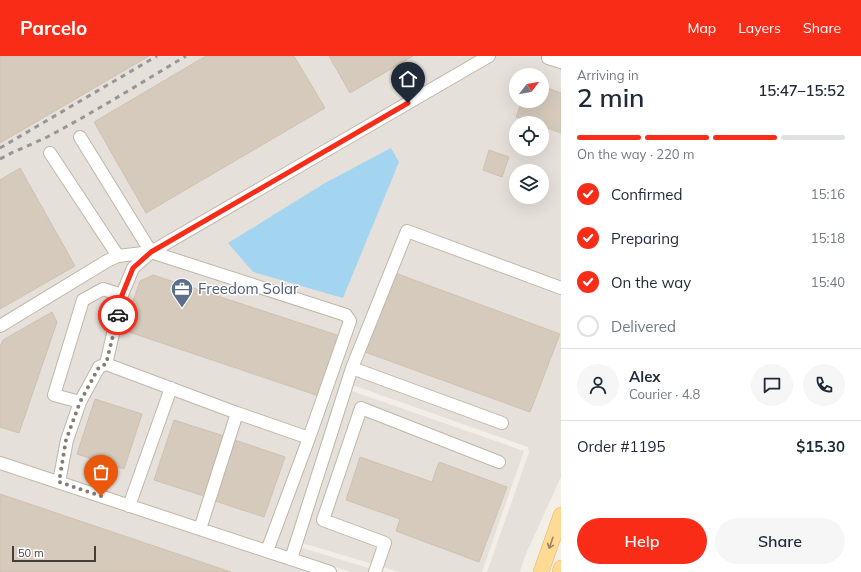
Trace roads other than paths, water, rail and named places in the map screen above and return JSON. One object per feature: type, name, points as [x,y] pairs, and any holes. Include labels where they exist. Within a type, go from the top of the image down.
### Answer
[{"type":"main road","points":[[541,572],[561,515]]},
{"type":"main road","points":[[560,572],[561,568]]},
{"type":"street","points":[[106,364],[122,295],[133,268],[151,252],[489,56]]},
{"type":"street","points":[[549,56],[548,58],[561,62]]},
{"type":"street","points":[[80,137],[151,252]]},
{"type":"street","points":[[50,153],[118,256]]},
{"type":"street","points":[[291,559],[352,368],[407,231],[561,288]]},
{"type":"street","points":[[0,326],[107,261],[118,256],[151,252],[346,315],[350,321],[267,551]]},
{"type":"street","points":[[80,402],[54,395],[83,300],[103,289],[122,295]]},
{"type":"street","points":[[59,482],[66,440],[80,402],[99,367],[106,364],[309,438]]},
{"type":"street","points":[[352,368],[502,423]]},
{"type":"street","points":[[129,506],[171,388]]},
{"type":"street","points":[[375,572],[385,543],[322,520],[361,408],[499,462]]},
{"type":"street","points":[[200,529],[237,413]]},
{"type":"street","points":[[0,463],[330,572]]},
{"type":"water","points":[[391,148],[399,162],[343,298],[253,272],[228,243],[325,183]]},
{"type":"railway","points":[[0,148],[157,56]]},
{"type":"railway","points":[[0,159],[49,136],[186,56]]},
{"type":"place","name":"Freedom Solar","points":[[182,308]]}]
